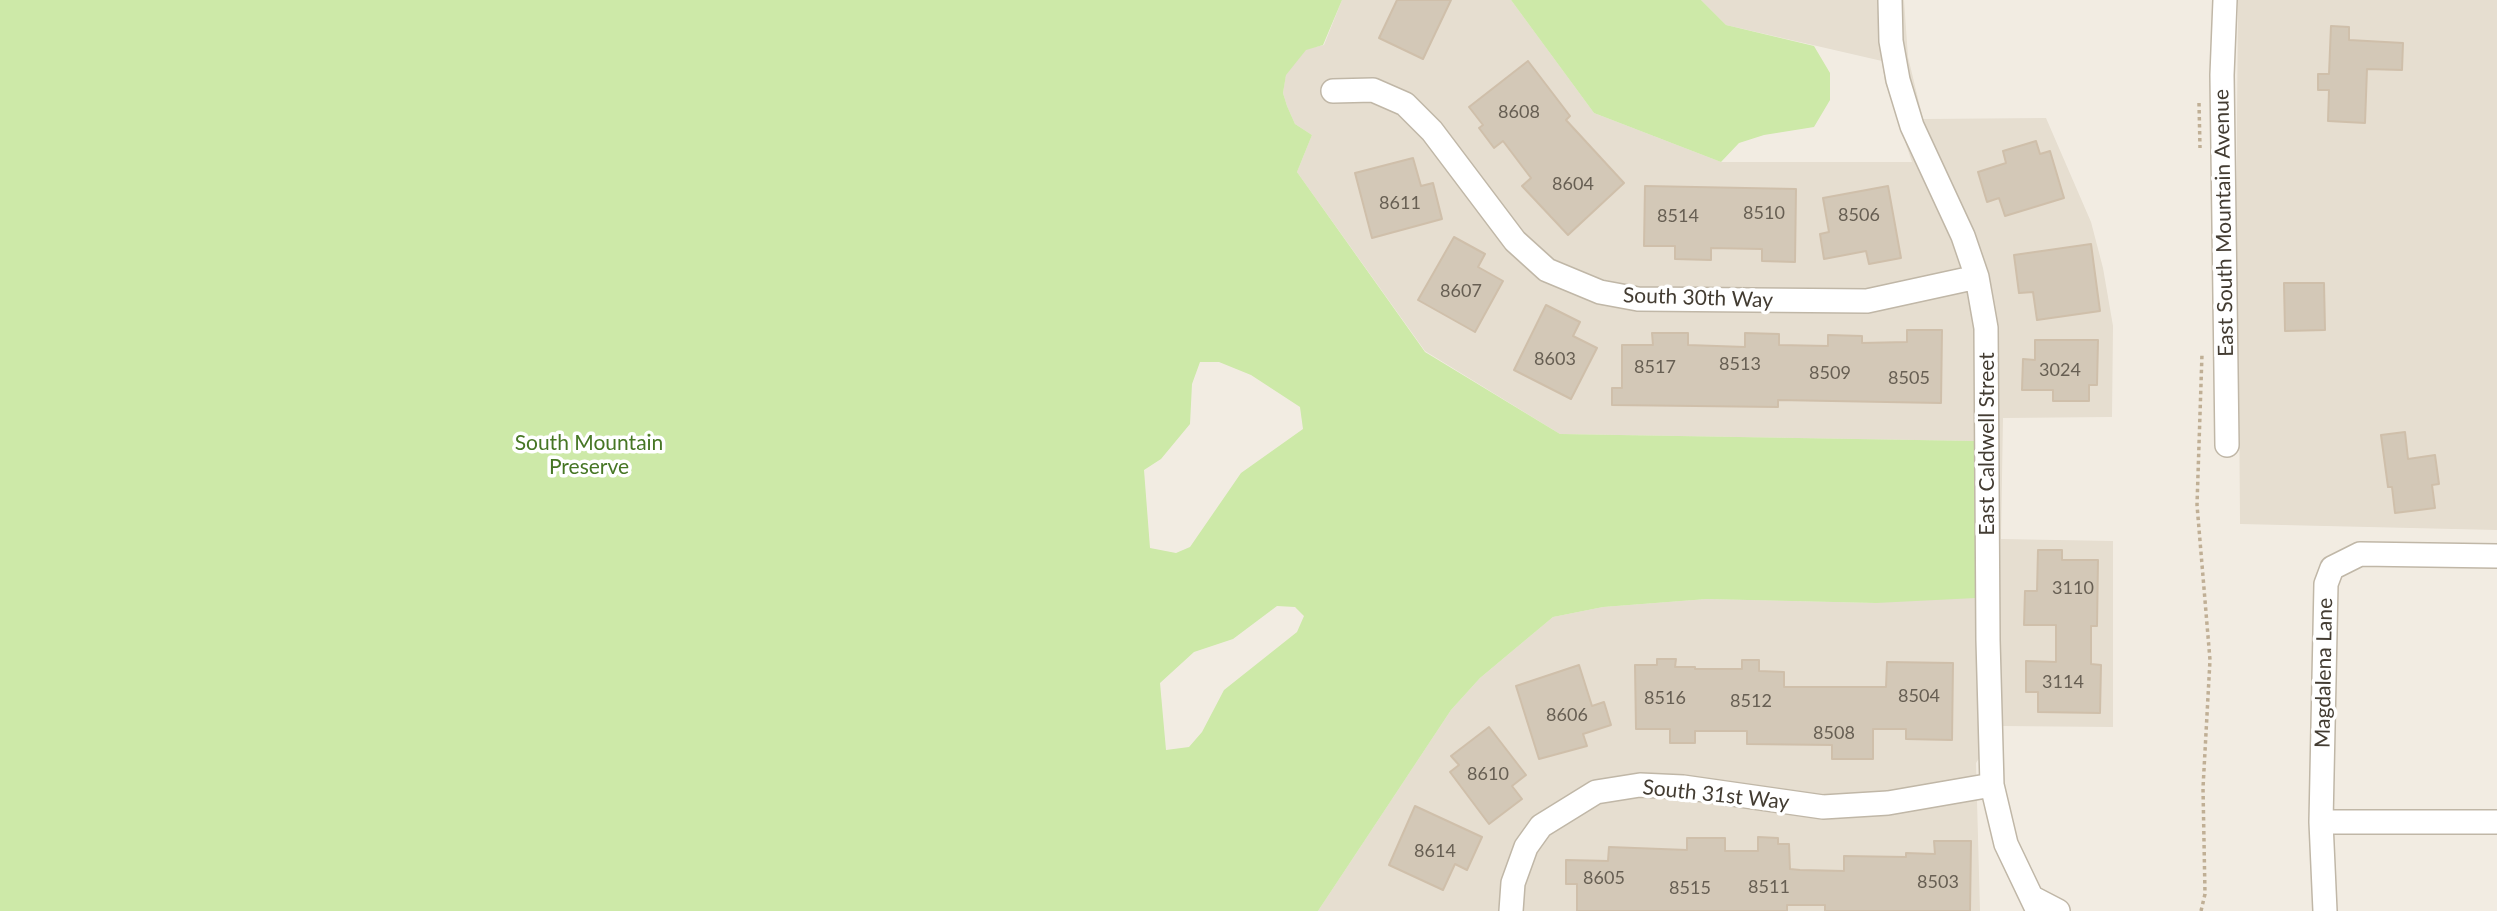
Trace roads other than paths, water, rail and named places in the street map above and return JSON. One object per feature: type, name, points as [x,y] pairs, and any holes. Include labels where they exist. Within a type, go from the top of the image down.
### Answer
[{"type":"street","name":"East Caldwell Street","points":[[1890,0],[1891,41],[1898,80],[1912,126],[1963,236],[1977,277],[1986,328],[1992,785],[2006,844],[2035,904],[2058,911]]},
{"type":"street","name":"East South Mountain Avenue","points":[[2225,0],[2222,75],[2227,446]]},
{"type":"street","name":"South 30th Way","points":[[1332,91],[1373,90],[1405,104],[1432,131],[1515,241],[1547,270],[1600,292],[1638,299],[1867,301],[1977,277]]},
{"type":"street","name":"Magdalena Lane","points":[[2321,909],[2326,584],[2332,568],[2360,554],[2497,556]]},
{"type":"street","name":"South 31st Way","points":[[1511,911],[1513,883],[1526,847],[1541,826],[1596,792],[1640,785],[1683,787],[1738,797],[1823,807],[1888,803],[1992,785]]},
{"type":"street","points":[[2321,822],[2497,822]]},
{"type":"park label","name":"South Mountain Preserve","points":[[589,455]]}]
